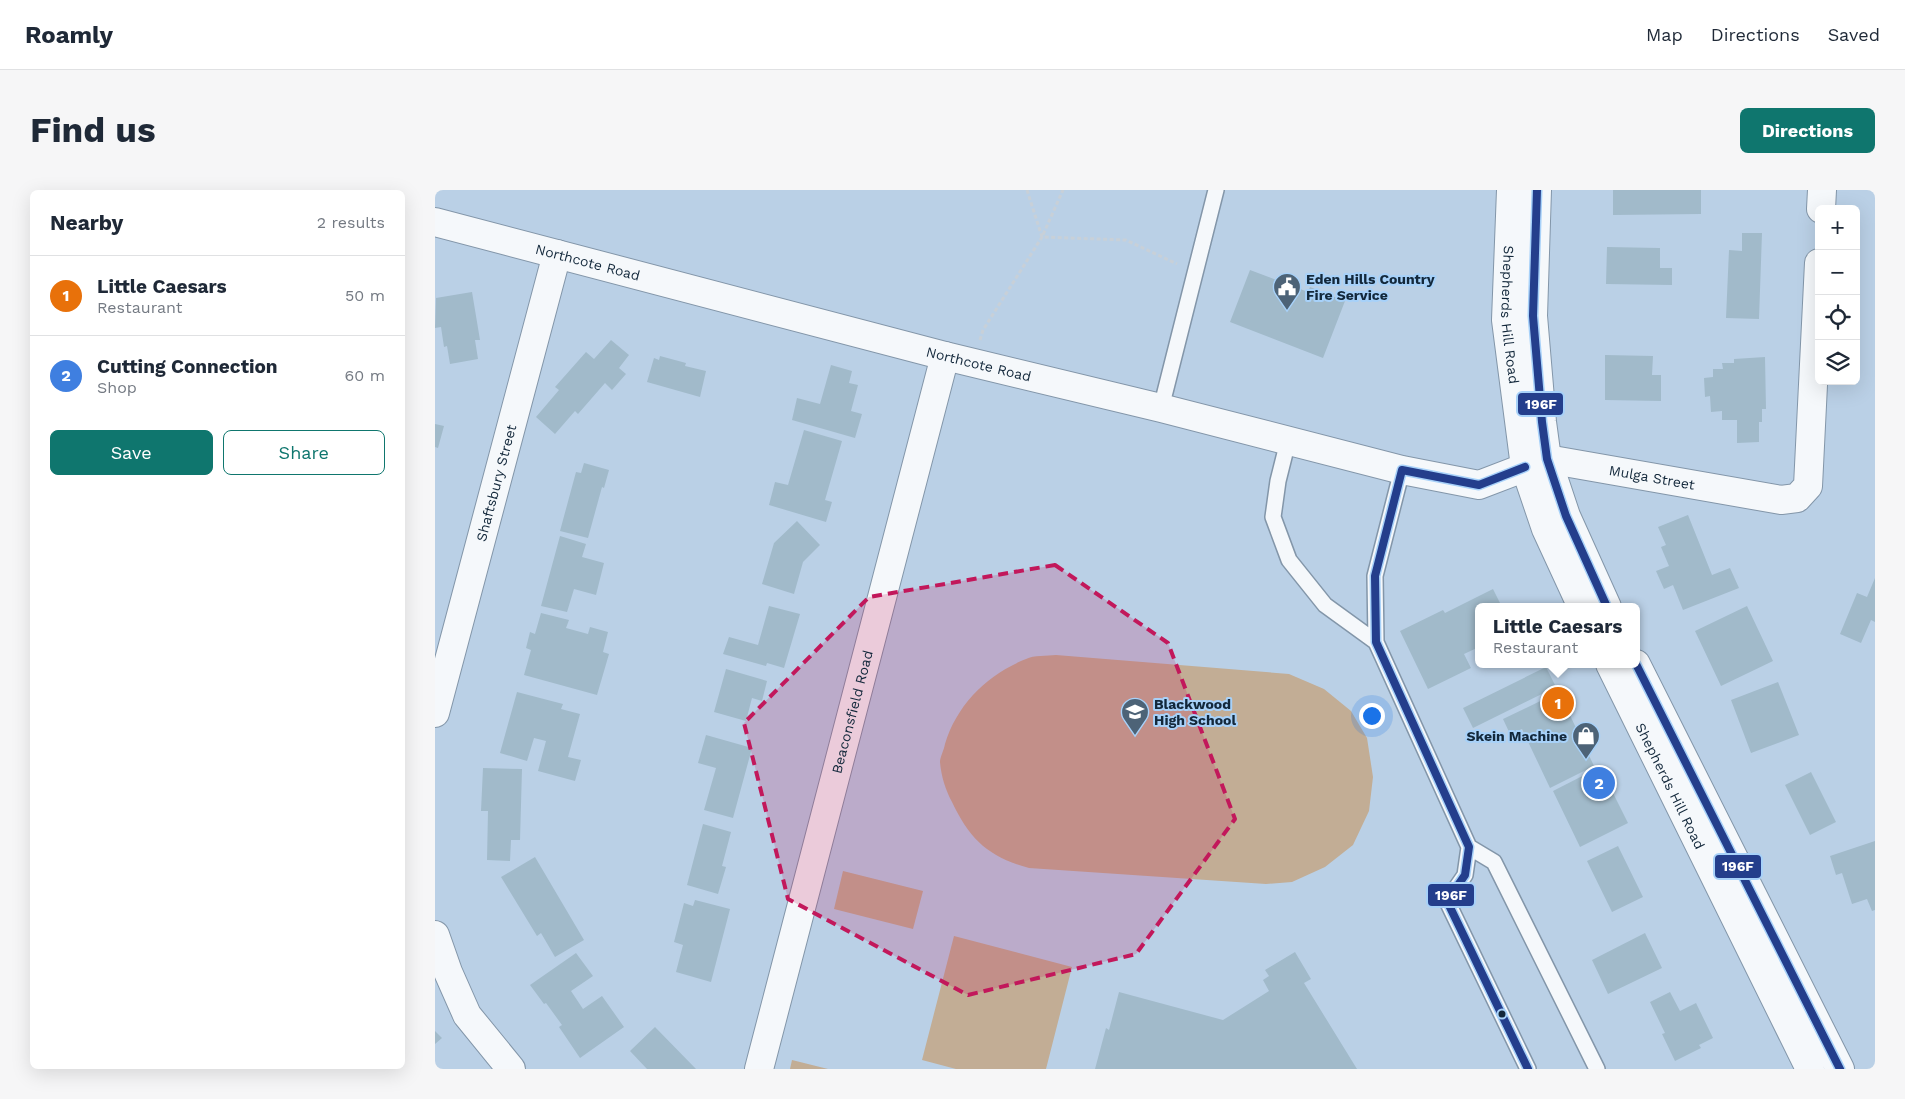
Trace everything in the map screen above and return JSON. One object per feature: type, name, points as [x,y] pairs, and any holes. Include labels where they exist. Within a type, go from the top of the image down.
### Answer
[{"type":"street","name":"Shepherds Hill Road","points":[[1511,190],[1506,320],[1536,463],[1545,529],[1580,603]]},
{"type":"street","name":"Shepherds Hill Road","points":[[1537,190],[1533,316],[1542,422],[1536,463],[1566,516],[1605,603]]},
{"type":"street","points":[[1821,205],[1822,190]]},
{"type":"street","name":"Northcote Road","points":[[435,222],[945,356],[1161,408],[1402,470],[1479,485],[1536,463]]},
{"type":"street","name":"Shaftsbury Street","points":[[435,713],[557,254]]},
{"type":"street","name":"Mulga Street","points":[[1536,463],[1781,500],[1797,498],[1808,486],[1817,295]]},
{"type":"street","name":"Beaconsfield Road","points":[[759,1069],[945,356]]},
{"type":"street","name":"Shepherds Hill Road","points":[[1612,668],[1810,1069]]},
{"type":"street","name":"Shepherds Hill Road","points":[[1638,668],[1840,1069]]},
{"type":"street","points":[[435,935],[448,972],[467,1015],[511,1069]]},
{"type":"lane","points":[[1161,408],[1216,190]]},
{"type":"lane","points":[[1288,441],[1278,481],[1273,517],[1289,560],[1325,605],[1376,642]]},
{"type":"lane","points":[[1402,470],[1375,576],[1376,642],[1469,848],[1465,875],[1447,901],[1528,1069]]},
{"type":"lane","points":[[1469,848],[1494,862],[1597,1069]]},
{"type":"path","points":[[1027,190],[1042,237]]},
{"type":"path","points":[[973,362],[983,330],[1042,237],[1063,190]]},
{"type":"path","points":[[1042,237],[1125,240],[1195,273]]},
{"type":"highlighted area","points":[[1055,565],[1168,643],[1235,819],[1136,954],[968,995],[788,899],[744,723],[869,597]]},
{"type":"shaded area","points":[[1056,655],[1289,674],[1324,689],[1351,711],[1367,738],[1373,777],[1369,811],[1353,845],[1325,867],[1292,882],[1266,884],[1029,868],[1015,864],[992,852],[982,845],[966,827],[948,793],[940,762],[945,744],[957,716],[966,703],[987,682],[1012,665],[1029,658]]},
{"type":"shaded area","points":[[843,871],[923,891],[913,929],[834,909]]},
{"type":"shaded area","points":[[954,936],[1072,967],[1046,1069],[956,1069],[922,1060]]},
{"type":"shaded area","points":[[792,1060],[828,1069],[790,1069]]},
{"type":"building","points":[[1613,190],[1701,190],[1701,214],[1613,215]]},
{"type":"building","points":[[1742,233],[1762,233],[1759,319],[1726,318],[1729,250],[1742,251]]},
{"type":"building","points":[[1607,247],[1660,248],[1660,268],[1672,268],[1672,285],[1606,284]]},
{"type":"building","name":"Eden Hills Country Fire Service","points":[[1250,270],[1308,292],[1310,287],[1345,301],[1323,358],[1230,322]]},
{"type":"building","points":[[472,292],[480,340],[475,340],[478,359],[450,364],[447,346],[444,347],[441,327],[435,328],[436,298]]},
{"type":"building","points":[[611,340],[629,355],[619,368],[626,374],[612,390],[605,383],[578,414],[575,411],[555,434],[536,417],[559,390],[555,387],[586,352],[594,359]]},
{"type":"building","points":[[1605,355],[1653,356],[1652,375],[1661,375],[1661,401],[1605,400]]},
{"type":"building","points":[[660,356],[686,363],[685,366],[706,371],[700,397],[647,382],[654,358],[659,360]]},
{"type":"building","points":[[1765,357],[1766,409],[1762,409],[1762,422],[1759,422],[1759,442],[1737,443],[1737,420],[1722,420],[1722,411],[1711,412],[1710,396],[1705,397],[1704,378],[1713,377],[1713,369],[1723,369],[1722,363],[1734,363],[1734,359]]},
{"type":"building","points":[[831,365],[852,371],[849,383],[858,385],[851,411],[862,414],[855,438],[792,420],[797,398],[820,404]]},
{"type":"building","points":[[435,424],[444,426],[438,448],[435,447]]},
{"type":"building","points":[[804,430],[842,441],[825,500],[832,502],[826,522],[769,505],[775,482],[788,485]]},
{"type":"building","points":[[584,463],[609,470],[604,488],[602,487],[588,538],[560,531],[576,472],[581,473]]},
{"type":"building","points":[[1688,515],[1712,575],[1730,568],[1739,588],[1683,610],[1673,585],[1664,589],[1656,571],[1669,566],[1661,547],[1666,545],[1658,527]]},
{"type":"building","points":[[797,521],[820,545],[803,562],[794,594],[762,584],[774,543]]},
{"type":"building","points":[[560,536],[586,544],[582,557],[604,563],[596,595],[574,589],[567,612],[541,606]]},
{"type":"building","points":[[1875,578],[1875,622],[1871,620],[1861,643],[1840,634],[1857,593],[1867,597]]},
{"type":"building","points":[[1493,589],[1500,603],[1475,603],[1475,649],[1464,654],[1471,668],[1428,689],[1400,631],[1443,610],[1445,613]]},
{"type":"building","points":[[769,606],[800,614],[784,668],[767,663],[766,666],[723,654],[729,637],[758,645]]},
{"type":"building","points":[[1747,606],[1773,661],[1721,686],[1695,631]]},
{"type":"building","points":[[541,613],[569,620],[566,628],[588,634],[590,627],[608,632],[603,652],[609,654],[597,695],[524,675],[531,650],[526,648],[530,632],[535,634]]},
{"type":"building","points":[[1544,668],[1546,668],[1556,687],[1473,728],[1463,708]]},
{"type":"building","points":[[726,669],[767,681],[762,701],[752,698],[746,721],[714,712]]},
{"type":"building","points":[[1778,682],[1799,735],[1751,753],[1731,700]]},
{"type":"building","points":[[517,692],[563,704],[561,709],[580,714],[568,757],[581,760],[575,781],[538,771],[546,741],[534,738],[527,761],[500,753]]},
{"type":"building","points":[[1559,692],[1594,766],[1550,788],[1522,729],[1510,734],[1503,719]]},
{"type":"building","points":[[706,735],[752,748],[733,818],[704,810],[716,768],[698,763]]},
{"type":"building","points":[[1600,767],[1628,823],[1580,847],[1553,791]]},
{"type":"building","points":[[483,768],[522,769],[520,840],[511,840],[510,861],[487,860],[488,811],[481,811]]},
{"type":"building","points":[[1811,772],[1836,822],[1810,835],[1785,785]]},
{"type":"building","points":[[703,824],[731,832],[722,866],[726,867],[718,894],[687,885]]},
{"type":"building","points":[[1875,841],[1875,910],[1872,911],[1867,899],[1852,904],[1842,873],[1836,875],[1830,856]]},
{"type":"building","points":[[1618,846],[1643,897],[1612,912],[1587,861]]},
{"type":"building","points":[[535,857],[584,940],[555,957],[541,933],[537,936],[501,877]]},
{"type":"building","points":[[695,900],[730,909],[711,982],[676,972],[683,945],[674,942],[684,903],[693,906]]},
{"type":"building","points":[[1645,933],[1662,968],[1608,994],[1592,960]]},
{"type":"building","points":[[1295,952],[1311,979],[1304,983],[1357,1069],[1095,1069],[1106,1028],[1109,1030],[1119,992],[1223,1020],[1269,991],[1263,980],[1269,976],[1265,970]]},
{"type":"building","points":[[576,953],[593,976],[571,991],[583,1009],[602,996],[624,1027],[580,1058],[559,1027],[562,1025],[530,985]]},
{"type":"building","points":[[1670,992],[1680,1011],[1696,1003],[1713,1038],[1699,1045],[1701,1048],[1675,1061],[1662,1034],[1665,1033],[1650,1002]]},
{"type":"building","points":[[655,1027],[696,1069],[647,1069],[630,1051]]},
{"type":"building","points":[[435,1031],[442,1038],[435,1044]]},
{"type":"transit line","name":"196F","points":[[1537,190],[1533,316],[1547,459],[1566,516],[1605,603]]},
{"type":"transit line","name":"196F","points":[[1525,467],[1479,485],[1402,470],[1375,576],[1376,642],[1469,847],[1465,875],[1447,901],[1528,1069]]},
{"type":"transit line","name":"196F","points":[[1638,668],[1840,1069]]},
{"type":"place","name":"Eden Hills Country Fire Service","points":[[1287,311]]},
{"type":"place","name":"Little Caesars","points":[[1558,703]]},
{"type":"place","name":"Blackwood High School","points":[[1135,736]]},
{"type":"place","name":"Skein Machine","points":[[1586,760]]},
{"type":"place","name":"Cutting Connection","points":[[1599,783]]}]
